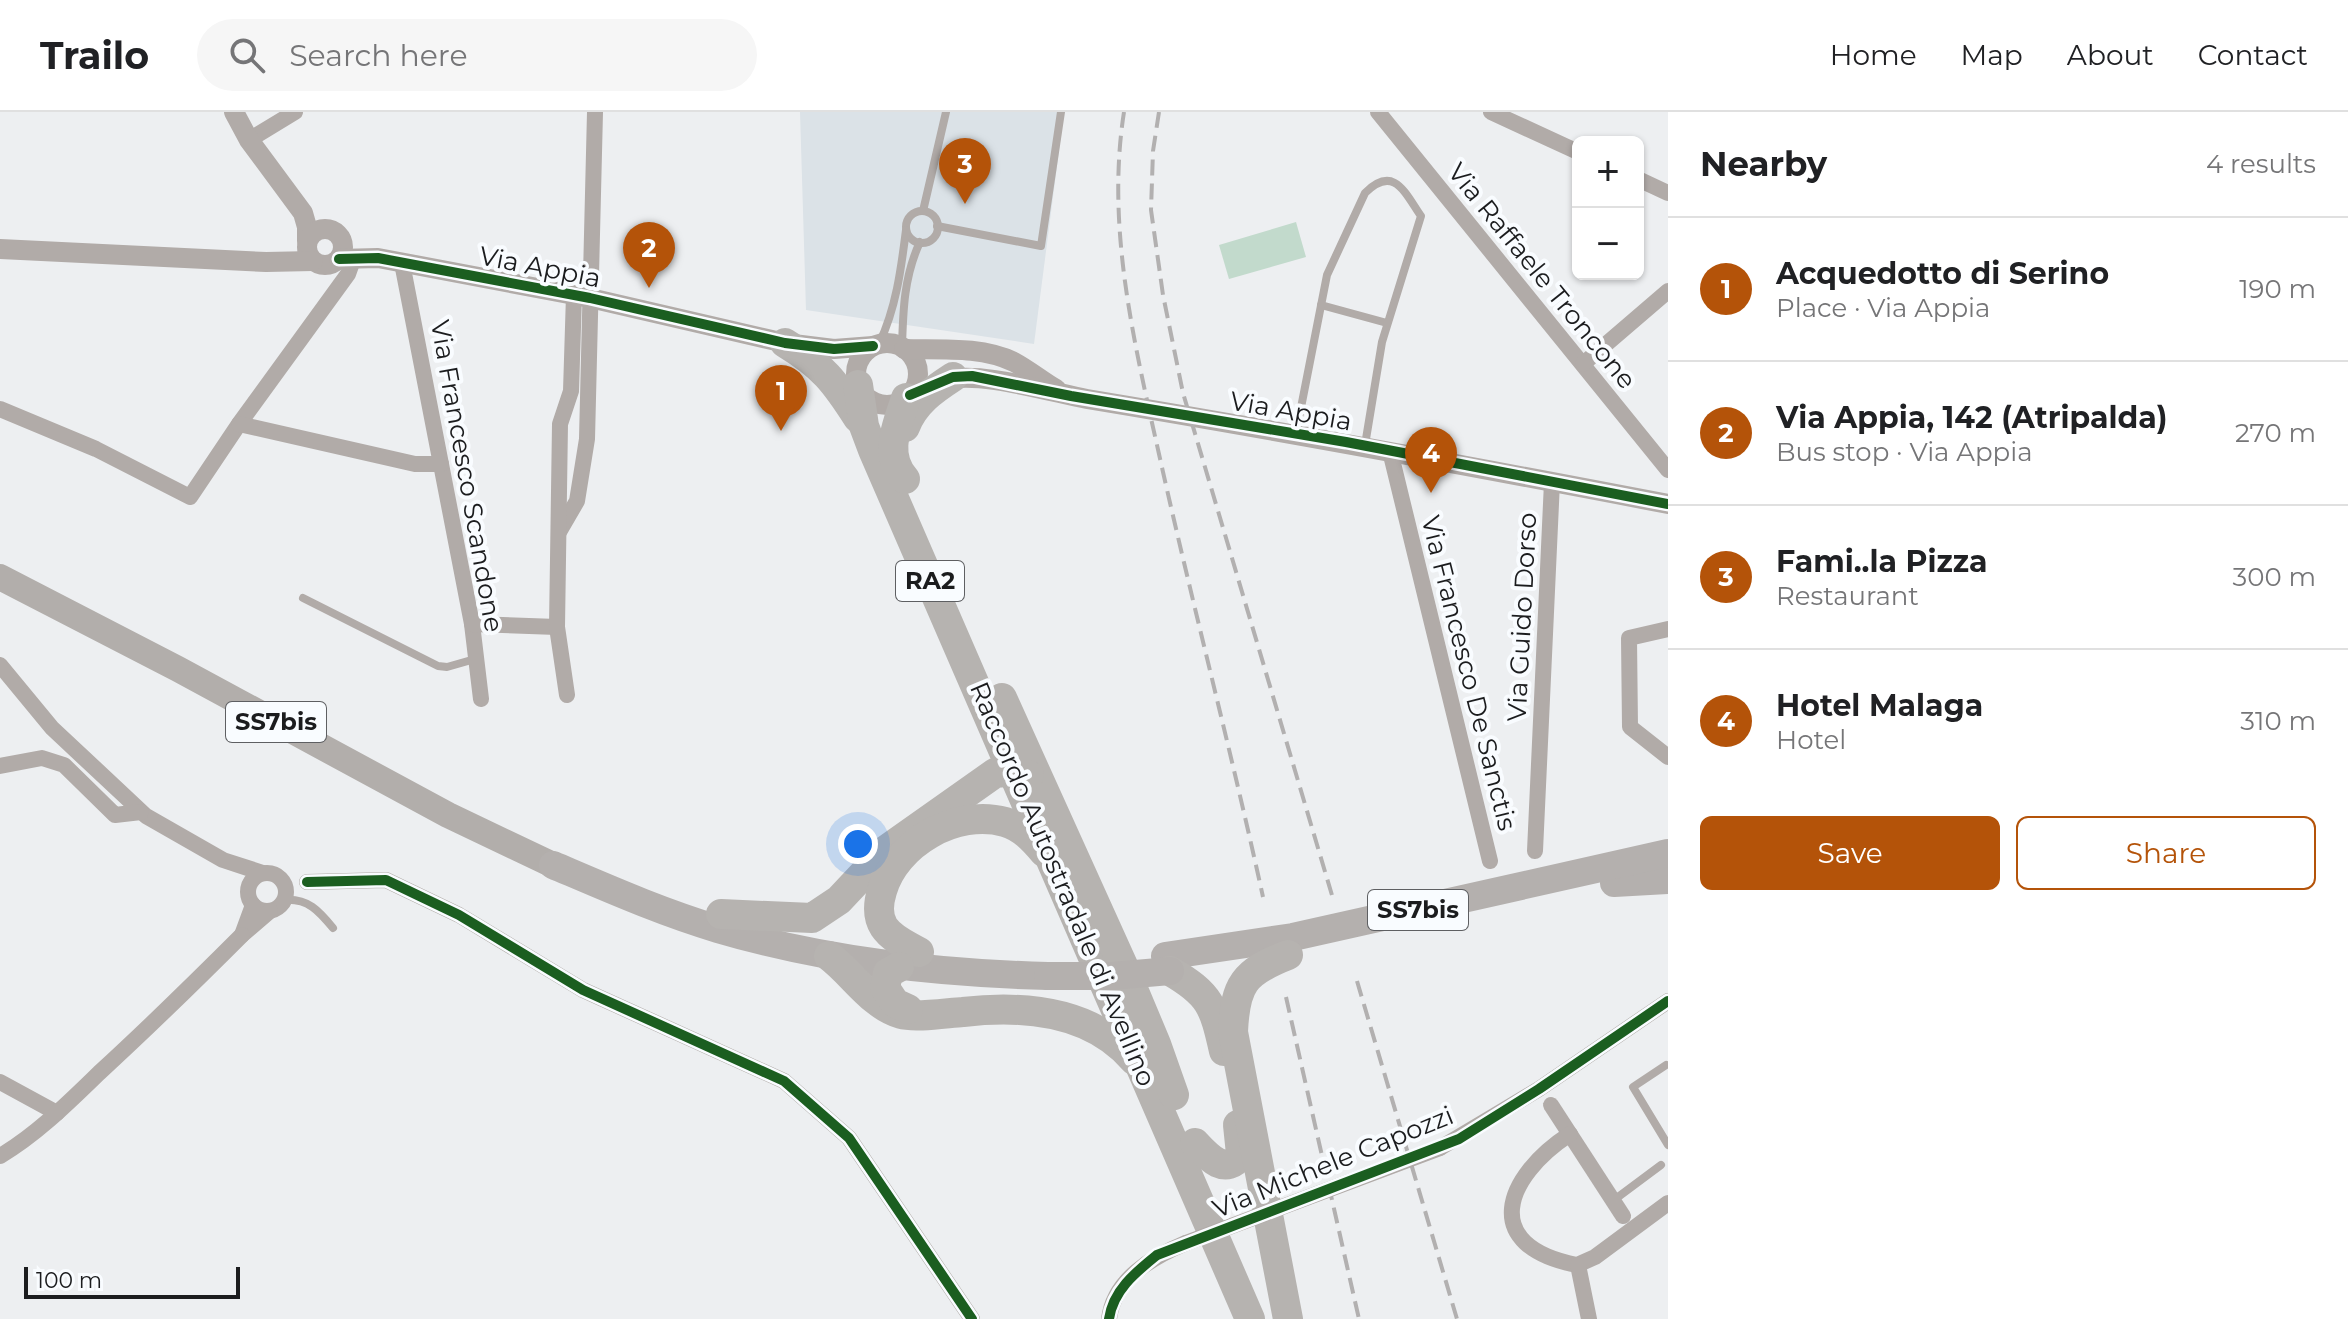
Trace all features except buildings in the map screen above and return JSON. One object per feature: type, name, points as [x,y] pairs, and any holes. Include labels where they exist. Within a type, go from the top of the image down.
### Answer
[{"type":"highway","points":[[799,345],[827,374],[869,438]]},
{"type":"highway","points":[[906,480],[902,451],[906,422],[930,393],[953,377]]},
{"type":"highway","points":[[857,384],[869,438]]},
{"type":"highway","name":"Raccordo Autostradale di Avellino","points":[[908,397],[892,445],[895,463],[906,480],[1101,918],[1270,1319]]},
{"type":"highway","name":"Raccordo Autostradale di Avellino","points":[[869,438],[1250,1319]]},
{"type":"highway","points":[[966,792],[982,755],[987,711]]},
{"type":"highway","points":[[718,921],[806,920],[820,914],[851,889],[886,850],[995,773],[1012,771],[1031,777],[1084,894],[1101,918]]},
{"type":"highway","points":[[921,1014],[895,1003],[885,988],[888,973],[909,959],[885,929],[878,905],[884,882],[896,861],[922,838],[954,825],[982,819],[1007,822],[1027,833],[1052,859]]},
{"type":"highway","name":"SS7bis","points":[[1167,964],[1668,853]]},
{"type":"highway","name":"SS7bis","points":[[553,865],[829,956],[1047,968],[1167,964],[1288,955],[1557,898],[1668,869]]},
{"type":"highway","points":[[1614,883],[1668,880]]},
{"type":"highway","name":"SS7bis","points":[[718,921],[832,939],[909,959]]},
{"type":"highway","points":[[1288,955],[1260,966],[1243,981],[1234,1002],[1233,1032],[1288,1319]]},
{"type":"highway","points":[[829,956],[879,1002],[904,1015],[1027,1009],[1062,1014],[1103,1032],[1119,1043],[1145,1074]]},
{"type":"highway","points":[[1167,964],[1195,986],[1209,1002],[1218,1022],[1235,1105],[1241,1154],[1234,1163],[1223,1165],[1207,1157],[1195,1143]]},
{"type":"highway","points":[[1062,1014],[1087,1004],[1097,983],[1098,967]]},
{"type":"main road","name":"SS7bis","points":[[0,577],[448,815],[553,865]]},
{"type":"street","points":[[0,409],[96,449],[190,497],[348,274],[340,247],[303,213],[249,140],[234,112]]},
{"type":"street","points":[[249,140],[295,112]]},
{"type":"street","points":[[567,695],[557,627],[560,424],[569,398],[595,203],[595,112]]},
{"type":"street","name":"Via Raffaele Troncone","points":[[1378,112],[1668,470]]},
{"type":"street","points":[[1491,112],[1572,149]]},
{"type":"street","points":[[1644,182],[1668,193]]},
{"type":"street","points":[[303,213],[309,250]]},
{"type":"street","points":[[0,249],[288,261],[309,250],[314,232],[340,247]]},
{"type":"street","name":"Via Appia","points":[[309,250],[330,265],[340,247],[378,258],[582,296],[799,345],[831,357],[863,394],[880,404],[897,404],[953,377],[972,376],[1668,504]]},
{"type":"street","name":"Via Francesco Scandone","points":[[402,263],[472,624],[481,699]]},
{"type":"street","points":[[1583,364],[1668,291]]},
{"type":"street","points":[[559,532],[577,501],[587,439],[588,396],[582,296]]},
{"type":"street","name":"Via Appia","points":[[799,345],[852,349],[895,344],[903,348],[980,352],[1017,363],[1071,396]]},
{"type":"street","points":[[857,384],[860,358],[876,345]]},
{"type":"street","points":[[903,348],[916,366],[915,386],[908,397]]},
{"type":"street","points":[[569,398],[588,396]]},
{"type":"street","points":[[239,424],[415,464],[441,464]]},
{"type":"street","name":"Via Francesco De Sanctis","points":[[1390,451],[1490,861]]},
{"type":"street","name":"Via Guido Dorso","points":[[1535,851],[1552,482]]},
{"type":"street","points":[[472,624],[557,627]]},
{"type":"street","points":[[1668,629],[1629,638],[1630,727],[1668,757]]},
{"type":"street","points":[[0,665],[52,728],[141,812],[223,860],[307,882],[386,880],[459,915],[583,990],[784,1081],[849,1138],[972,1319]]},
{"type":"street","points":[[0,766],[42,758],[64,765],[115,815],[141,812]]},
{"type":"street","points":[[223,860],[250,898],[264,911],[270,911]]},
{"type":"street","points":[[242,935],[252,879],[270,874]]},
{"type":"street","points":[[270,874],[286,889],[284,900]]},
{"type":"street","points":[[0,1156],[26,1141],[242,935],[307,882]]},
{"type":"street","name":"Via Michele Capozzi","points":[[1109,1319],[1110,1308],[1127,1279],[1157,1255],[1440,1148],[1539,1089],[1668,1001]]},
{"type":"street","points":[[0,1082],[57,1113]]},
{"type":"street","points":[[1551,1105],[1623,1216]]},
{"type":"street","points":[[1570,1134],[1543,1156],[1519,1186],[1511,1206],[1511,1220],[1516,1234],[1528,1247],[1561,1262],[1578,1265],[1595,1257],[1668,1203]]},
{"type":"street","points":[[1578,1265],[1589,1319]]},
{"type":"lane","points":[[923,211],[946,112]]},
{"type":"lane","points":[[937,226],[1041,246],[1061,112]]},
{"type":"lane","points":[[1296,434],[1327,275],[1365,193],[1375,183],[1386,179],[1398,184],[1421,216],[1387,323],[1364,446]]},
{"type":"lane","points":[[876,345],[891,319],[901,269],[906,230],[909,217],[923,211],[931,214],[937,226],[932,239],[920,242],[911,239],[906,230]]},
{"type":"lane","points":[[903,348],[903,301],[920,242]]},
{"type":"lane","points":[[1321,305],[1387,323]]},
{"type":"lane","points":[[303,598],[438,666],[447,667],[475,659]]},
{"type":"lane","points":[[284,900],[298,899],[309,904],[333,928]]},
{"type":"lane","points":[[1666,1065],[1633,1087],[1668,1145]]},
{"type":"lane","points":[[1613,1201],[1661,1165]]},
{"type":"shaded area","points":[[800,112],[1064,112],[1034,344],[806,310]]},
{"type":"green space","points":[[1296,222],[1306,257],[1229,279],[1219,245]]},
{"type":"railway","points":[[1124,112],[1118,203],[1134,338],[1263,897]]},
{"type":"railway","points":[[1159,112],[1153,151],[1151,210],[1163,295],[1183,393],[1334,902]]},
{"type":"railway","points":[[1357,981],[1457,1319]]},
{"type":"railway","points":[[1286,997],[1359,1319]]},
{"type":"cycle path","points":[[339,259],[378,258],[590,298],[785,343],[834,349],[873,346]]},
{"type":"cycle path","points":[[910,395],[953,377],[972,376],[1071,396],[1346,442],[1668,504]]},
{"type":"cycle path","points":[[307,882],[386,880],[459,915],[583,990],[784,1081],[849,1138],[972,1319]]},
{"type":"cycle path","points":[[1109,1319],[1120,1290],[1157,1255],[1459,1139],[1668,1001]]},
{"type":"place","name":"Fami..la Pizza","points":[[965,204]]},
{"type":"place","name":"Via Appia, 142 (Atripalda)","points":[[649,288]]},
{"type":"place","name":"Acquedotto di Serino","points":[[781,431]]},
{"type":"place","name":"Hotel Malaga","points":[[1431,493]]}]
